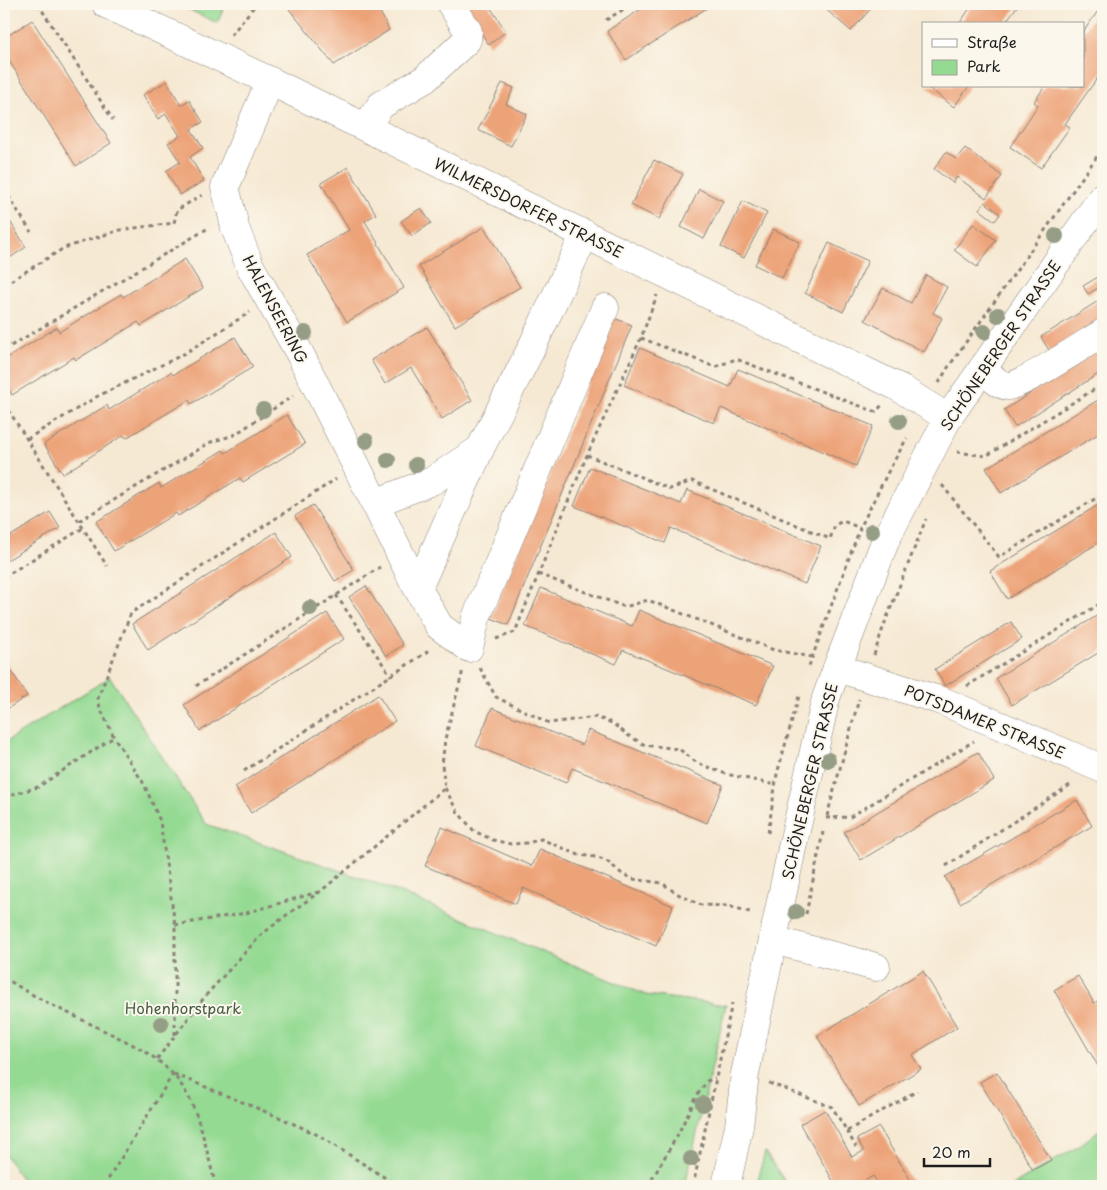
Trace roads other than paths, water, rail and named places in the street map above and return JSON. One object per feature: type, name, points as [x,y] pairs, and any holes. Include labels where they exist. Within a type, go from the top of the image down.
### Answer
[{"type":"street","points":[[365,127],[381,105],[424,78],[466,40],[468,31],[450,4]]},
{"type":"street","name":"WILMERSDORFER STRASSE","points":[[113,5],[898,387],[948,418]]},
{"type":"street","name":"HALENSEERING","points":[[270,81],[225,187],[235,228],[250,266],[314,382],[418,588],[439,626],[461,642],[476,618],[605,308]]},
{"type":"street","name":"SCHÖNEBERGER STRASSE","points":[[726,1186],[739,1126],[754,1078],[773,940],[826,698],[886,539],[948,418],[1103,196]]},
{"type":"street","points":[[418,588],[480,449],[530,352],[585,234]]},
{"type":"street","points":[[982,368],[995,381],[1008,386],[1024,381],[1103,333]]},
{"type":"street","points":[[375,503],[432,481],[480,449]]},
{"type":"street","name":"POTSDAMER STRASSE","points":[[837,668],[942,701],[1100,768]]},
{"type":"street","points":[[773,940],[876,967]]},
{"type":"street","name":"SCHÖNEBERGER STRASSE","points":[[708,1186],[722,1124],[754,1078]]},
{"type":"park label","name":"Hohenhorstpark","points":[[183,1007]]}]
